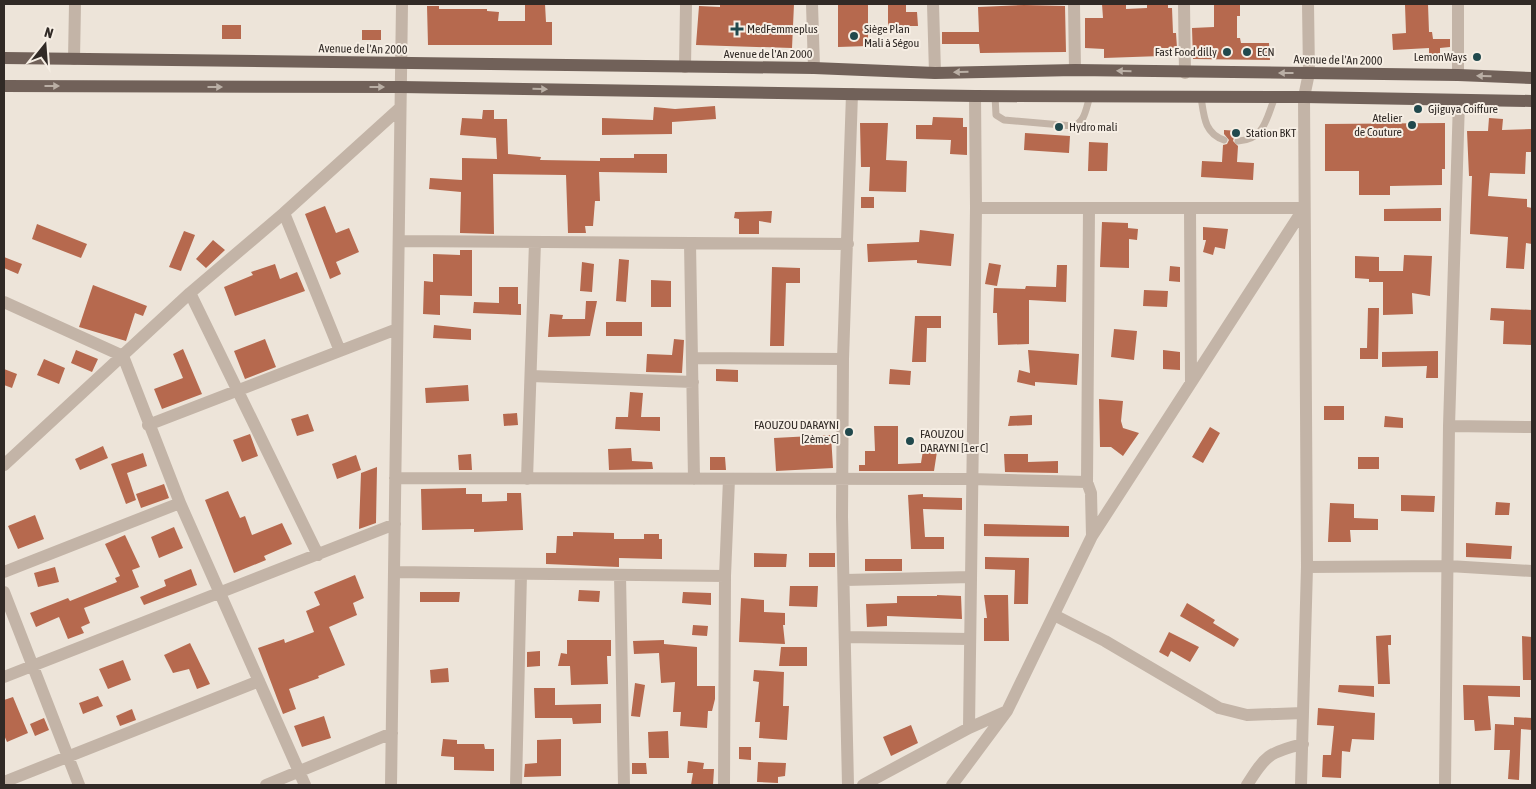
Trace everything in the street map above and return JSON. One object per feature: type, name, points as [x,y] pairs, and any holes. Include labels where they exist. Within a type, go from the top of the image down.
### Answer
[{"type":"main road","name":"Avenue de l'An 2000","points":[[4,58],[814,68],[935,73],[1075,70],[1185,73],[1458,75],[1532,78]]},
{"type":"main road","points":[[4,86],[401,87],[975,96],[1304,97],[1532,101]]},
{"type":"street","points":[[74,59],[75,4]]},
{"type":"street","points":[[391,785],[402,4]]},
{"type":"street","points":[[686,4],[686,67]]},
{"type":"street","points":[[812,4],[814,68]]},
{"type":"street","points":[[933,4],[935,73]]},
{"type":"street","points":[[1074,4],[1075,70]]},
{"type":"street","points":[[1184,4],[1185,73]]},
{"type":"street","points":[[1301,785],[1307,566],[1304,97],[1309,73],[1308,4]]},
{"type":"street","points":[[1458,4],[1458,75]]},
{"type":"street","points":[[848,785],[842,479],[843,359],[852,94]]},
{"type":"street","points":[[969,728],[976,208],[975,96]]},
{"type":"street","points":[[1445,785],[1449,426],[1459,101]]},
{"type":"street","points":[[4,465],[190,294],[284,213],[400,108]]},
{"type":"street","points":[[976,208],[1304,208]]},
{"type":"street","points":[[1089,208],[1087,482],[1091,494],[1092,536]]},
{"type":"street","points":[[1190,208],[1191,383]]},
{"type":"street","points":[[952,785],[1007,711],[1092,536],[1304,208]]},
{"type":"street","points":[[284,213],[340,351]]},
{"type":"street","points":[[399,241],[848,244]]},
{"type":"street","points":[[527,479],[535,242]]},
{"type":"street","points":[[690,243],[694,479]]},
{"type":"street","points":[[190,294],[318,555]]},
{"type":"street","points":[[4,302],[123,356],[148,425],[180,502],[305,785]]},
{"type":"street","points":[[148,425],[397,329]]},
{"type":"street","points":[[692,358],[843,359]]},
{"type":"street","points":[[531,376],[692,382]]},
{"type":"street","points":[[1449,426],[1532,427]]},
{"type":"street","points":[[395,478],[971,478],[1087,482]]},
{"type":"street","points":[[724,785],[725,576],[729,479]]},
{"type":"street","points":[[4,572],[180,502]]},
{"type":"street","points":[[4,677],[395,524]]},
{"type":"street","points":[[1307,566],[1448,566],[1532,570]]},
{"type":"street","points":[[394,572],[725,576]]},
{"type":"street","points":[[516,785],[521,574]]},
{"type":"street","points":[[620,575],[624,785]]},
{"type":"street","points":[[845,580],[971,577]]},
{"type":"street","points":[[4,592],[79,785]]},
{"type":"street","points":[[1054,615],[1105,642],[1219,708],[1247,715],[1304,713]]},
{"type":"street","points":[[846,637],[969,639]]},
{"type":"street","points":[[4,782],[259,681]]},
{"type":"street","points":[[862,785],[969,728],[1007,711]]},
{"type":"street","points":[[266,785],[392,733]]},
{"type":"street","points":[[1246,785],[1260,764],[1276,750],[1303,744]]},
{"type":"lane","points":[[994,96],[996,115],[1004,120],[1072,126],[1079,124],[1082,120],[1090,96]]},
{"type":"lane","points":[[1201,97],[1206,126],[1215,137],[1224,140]]},
{"type":"lane","points":[[1238,141],[1249,140],[1261,132],[1275,97]]},
{"type":"building","points":[[525,4],[545,4],[546,22],[552,22],[552,45],[428,45],[427,6],[439,6],[439,9],[487,9],[487,11],[499,12],[498,21],[525,21]]},
{"type":"building","points":[[720,4],[794,4],[792,48],[696,45],[699,6],[720,7]]},
{"type":"building","points":[[838,4],[868,4],[868,46],[838,47]]},
{"type":"building","points":[[888,4],[906,4],[906,12],[917,12],[918,26],[888,26]]},
{"type":"building","points":[[1102,4],[1126,4],[1126,9],[1147,8],[1147,4],[1168,4],[1168,8],[1172,8],[1173,33],[1176,33],[1177,48],[1161,48],[1161,56],[1104,58],[1104,49],[1085,48],[1085,18],[1103,18]]},
{"type":"building","points":[[1214,4],[1240,4],[1240,16],[1237,16],[1237,38],[1240,38],[1241,43],[1269,43],[1270,60],[1193,59],[1192,28],[1214,27]]},
{"type":"building","points":[[1428,4],[1429,32],[1432,32],[1433,39],[1450,39],[1450,47],[1440,48],[1440,54],[1429,54],[1429,48],[1393,50],[1392,34],[1406,33],[1405,5]]},
{"type":"building","points":[[1065,6],[1066,52],[980,53],[979,44],[942,44],[942,32],[979,32],[978,7]]},
{"type":"building","points":[[222,25],[241,25],[241,39],[222,39]]},
{"type":"building","points":[[362,30],[381,30],[381,40],[362,40]]},
{"type":"building","points":[[715,106],[716,119],[672,122],[672,134],[602,135],[602,118],[653,120],[654,107],[675,109]]},
{"type":"building","points":[[483,110],[494,110],[494,119],[507,119],[508,154],[541,157],[540,160],[600,161],[600,158],[634,158],[634,154],[667,154],[667,173],[599,172],[600,201],[595,201],[593,226],[585,226],[586,233],[568,233],[566,175],[493,174],[494,234],[460,233],[461,192],[429,189],[430,178],[462,180],[462,158],[497,159],[496,138],[460,135],[462,118],[482,119]]},
{"type":"building","points":[[933,117],[963,118],[963,127],[967,127],[967,155],[950,154],[951,140],[916,139],[916,125],[932,125]]},
{"type":"building","points":[[1489,118],[1503,119],[1502,130],[1532,129],[1532,152],[1526,152],[1525,174],[1490,173],[1488,196],[1527,199],[1527,207],[1532,208],[1532,244],[1526,243],[1524,269],[1506,268],[1508,237],[1470,234],[1472,176],[1469,176],[1467,131],[1488,131]]},
{"type":"building","points":[[860,123],[888,123],[886,160],[907,161],[906,192],[869,191],[870,167],[861,167]]},
{"type":"building","points":[[1445,123],[1445,169],[1442,169],[1442,185],[1390,186],[1390,195],[1359,195],[1359,171],[1325,171],[1325,124]]},
{"type":"building","points":[[1224,130],[1239,131],[1238,136],[1234,137],[1233,141],[1238,146],[1237,162],[1254,163],[1253,180],[1201,177],[1202,161],[1222,162],[1223,145],[1227,144],[1229,140],[1224,134]]},
{"type":"building","points":[[1025,133],[1070,136],[1069,153],[1024,150]]},
{"type":"building","points":[[1089,142],[1108,143],[1107,171],[1088,171]]},
{"type":"building","points":[[861,197],[874,197],[874,208],[861,208]]},
{"type":"building","points":[[325,206],[336,233],[349,228],[359,252],[336,262],[341,274],[330,279],[305,214]]},
{"type":"building","points":[[1441,208],[1441,221],[1384,221],[1384,209]]},
{"type":"building","points":[[772,211],[771,223],[759,221],[759,234],[739,234],[739,219],[734,218],[735,212]]},
{"type":"building","points":[[1102,222],[1128,223],[1128,228],[1138,229],[1137,240],[1129,239],[1129,268],[1100,267]]},
{"type":"building","points":[[37,224],[87,244],[81,258],[32,239]]},
{"type":"building","points":[[1203,227],[1228,229],[1225,249],[1215,247],[1213,255],[1203,252],[1206,240],[1203,240]]},
{"type":"building","points":[[920,230],[954,234],[951,266],[917,263],[917,260],[868,262],[867,244],[919,242]]},
{"type":"building","points":[[184,231],[195,235],[181,271],[169,267]]},
{"type":"building","points":[[213,240],[225,250],[206,268],[196,259]]},
{"type":"building","points":[[460,250],[472,250],[472,296],[440,295],[440,315],[423,314],[424,281],[433,282],[433,254],[460,255]]},
{"type":"building","points":[[1404,255],[1432,256],[1430,296],[1412,293],[1413,314],[1383,315],[1383,282],[1369,282],[1369,279],[1355,278],[1355,256],[1379,257],[1379,271],[1403,271]]},
{"type":"building","points":[[4,257],[22,264],[18,274],[4,268]]},
{"type":"building","points":[[619,259],[629,260],[626,302],[616,301]]},
{"type":"building","points":[[582,262],[594,264],[592,292],[580,291]]},
{"type":"building","points":[[989,263],[1001,265],[997,286],[985,284]]},
{"type":"building","points":[[275,264],[280,279],[297,272],[305,291],[235,316],[224,287],[253,275],[251,272]]},
{"type":"building","points":[[1057,265],[1067,265],[1066,302],[1029,300],[1029,344],[998,345],[997,313],[993,313],[994,288],[1056,287]]},
{"type":"building","points":[[1170,266],[1180,267],[1180,282],[1169,281]]},
{"type":"building","points":[[772,267],[800,268],[800,283],[786,283],[784,346],[770,346]]},
{"type":"building","points":[[651,280],[671,281],[671,307],[651,307]]},
{"type":"building","points":[[93,285],[147,306],[143,316],[135,313],[126,341],[79,327]]},
{"type":"building","points":[[499,287],[518,287],[518,304],[521,304],[521,315],[473,313],[474,302],[499,303]]},
{"type":"building","points":[[1144,290],[1168,291],[1167,307],[1143,306]]},
{"type":"building","points":[[586,301],[597,301],[590,336],[548,337],[550,314],[563,315],[562,319],[585,319]]},
{"type":"building","points":[[1368,308],[1379,308],[1378,359],[1360,359],[1360,348],[1367,348]]},
{"type":"building","points":[[1491,308],[1532,310],[1532,345],[1503,344],[1504,321],[1490,320]]},
{"type":"building","points":[[915,316],[941,316],[941,328],[927,328],[926,362],[912,362]]},
{"type":"building","points":[[606,322],[642,322],[642,336],[606,336]]},
{"type":"building","points":[[434,325],[471,329],[471,340],[433,338]]},
{"type":"building","points":[[1114,329],[1137,331],[1134,360],[1111,357]]},
{"type":"building","points":[[265,339],[276,367],[245,379],[234,351]]},
{"type":"building","points":[[674,339],[684,340],[682,373],[646,372],[647,354],[672,355]]},
{"type":"building","points":[[183,349],[202,394],[162,409],[154,389],[183,378],[173,354]]},
{"type":"building","points":[[76,350],[98,359],[92,372],[71,363]]},
{"type":"building","points":[[1028,350],[1079,354],[1077,385],[1035,382],[1035,386],[1017,382],[1019,370],[1030,373]]},
{"type":"building","points":[[1163,350],[1180,352],[1180,370],[1163,369]]},
{"type":"building","points":[[1438,351],[1438,378],[1426,378],[1427,366],[1382,367],[1382,352]]},
{"type":"building","points":[[44,359],[65,368],[59,384],[37,375]]},
{"type":"building","points":[[4,369],[17,374],[12,388],[4,385]]},
{"type":"building","points":[[716,369],[738,370],[738,382],[716,381]]},
{"type":"building","points":[[890,369],[911,371],[910,385],[889,384]]},
{"type":"building","points":[[468,385],[469,401],[426,403],[425,388]]},
{"type":"building","points":[[630,392],[643,393],[641,417],[660,417],[660,431],[615,429],[616,417],[628,417]]},
{"type":"building","points":[[1099,399],[1123,401],[1121,421],[1123,428],[1139,433],[1123,456],[1111,447],[1100,447]]},
{"type":"building","points":[[1324,406],[1344,406],[1344,420],[1324,420]]},
{"type":"building","points":[[517,413],[518,425],[504,426],[503,414]]},
{"type":"building","points":[[308,414],[314,431],[297,436],[291,419]]},
{"type":"building","points":[[1032,415],[1032,425],[1008,426],[1010,416]]},
{"type":"building","points":[[1385,416],[1403,418],[1403,428],[1384,427]]},
{"type":"building","points":[[874,426],[898,426],[898,464],[921,463],[924,444],[938,445],[934,471],[859,471],[859,465],[865,465],[865,451],[875,451]]},
{"type":"building","points":[[1210,427],[1220,433],[1203,463],[1192,457]]},
{"type":"building","points":[[250,434],[258,456],[242,462],[233,440]]},
{"type":"building","points":[[831,435],[833,468],[776,471],[774,438]]},
{"type":"building","points":[[103,446],[108,458],[80,470],[75,459]]},
{"type":"building","points":[[631,448],[632,461],[652,462],[653,469],[609,470],[608,449]]},
{"type":"building","points":[[143,453],[147,466],[127,473],[136,500],[126,504],[111,464]]},
{"type":"building","points":[[471,454],[472,470],[459,470],[458,455]]},
{"type":"building","points":[[1004,454],[1028,454],[1028,462],[1058,461],[1058,473],[1005,472]]},
{"type":"building","points":[[356,455],[361,470],[337,479],[332,464]]},
{"type":"building","points":[[710,457],[725,457],[726,470],[710,470]]},
{"type":"building","points":[[1358,457],[1379,457],[1379,469],[1358,469]]},
{"type":"building","points":[[377,467],[376,523],[359,529],[361,473]]},
{"type":"building","points":[[164,484],[169,498],[141,508],[136,494]]},
{"type":"building","points":[[466,488],[466,494],[482,494],[482,502],[507,501],[507,493],[521,493],[523,530],[474,532],[474,529],[422,530],[421,489]]},
{"type":"building","points":[[228,491],[240,518],[245,516],[252,535],[282,523],[292,544],[264,556],[266,560],[234,573],[205,500]]},
{"type":"building","points":[[923,494],[923,497],[962,498],[962,510],[923,509],[925,537],[944,537],[944,549],[911,549],[908,495]]},
{"type":"building","points":[[1401,495],[1435,496],[1434,512],[1401,511]]},
{"type":"building","points":[[1496,502],[1510,503],[1509,515],[1495,515]]},
{"type":"building","points":[[1330,503],[1354,504],[1354,518],[1378,519],[1378,530],[1350,530],[1351,542],[1328,542]]},
{"type":"building","points":[[35,515],[44,539],[18,549],[8,526]]},
{"type":"building","points":[[984,524],[1069,526],[1069,537],[984,536]]},
{"type":"building","points":[[174,527],[183,548],[159,558],[151,537]]},
{"type":"building","points":[[573,532],[614,533],[614,539],[644,539],[644,534],[659,534],[659,539],[662,539],[662,559],[619,558],[619,567],[546,564],[546,553],[556,553],[557,536],[573,536]]},
{"type":"building","points":[[125,535],[140,567],[132,570],[139,587],[84,608],[90,623],[81,627],[84,633],[68,639],[59,617],[36,627],[30,613],[68,598],[70,601],[117,582],[115,578],[120,576],[105,544]]},
{"type":"building","points":[[1466,543],[1512,546],[1511,559],[1466,557]]},
{"type":"building","points":[[754,553],[787,554],[786,567],[754,567]]},
{"type":"building","points":[[809,553],[835,553],[835,567],[809,567]]},
{"type":"building","points":[[985,557],[1029,558],[1028,604],[1014,604],[1015,570],[985,569]]},
{"type":"building","points":[[865,559],[902,559],[902,571],[865,571]]},
{"type":"building","points":[[55,567],[59,582],[38,587],[34,573]]},
{"type":"building","points":[[191,569],[197,585],[144,605],[140,597],[166,586],[164,580]]},
{"type":"building","points":[[355,575],[364,598],[353,603],[357,615],[329,627],[345,665],[318,676],[319,678],[289,689],[296,709],[283,714],[258,648],[284,639],[285,643],[314,632],[306,611],[320,605],[314,592]]},
{"type":"building","points":[[790,586],[818,586],[817,607],[789,606]]},
{"type":"building","points":[[579,590],[600,591],[599,602],[578,601]]},
{"type":"building","points":[[420,592],[460,592],[459,602],[420,602]]},
{"type":"building","points":[[683,592],[711,593],[711,605],[682,603]]},
{"type":"building","points":[[984,595],[1008,595],[1009,641],[984,641],[984,618],[987,618]]},
{"type":"building","points":[[897,596],[961,596],[962,619],[887,616],[887,626],[867,627],[866,604],[897,603]]},
{"type":"building","points":[[741,598],[764,600],[764,612],[785,613],[785,625],[783,625],[785,644],[739,642]]},
{"type":"building","points":[[1187,603],[1215,620],[1213,623],[1239,639],[1234,647],[1180,616]]},
{"type":"building","points":[[693,625],[708,626],[707,636],[692,635]]},
{"type":"building","points":[[1169,632],[1199,647],[1190,662],[1171,651],[1168,657],[1159,652]]},
{"type":"building","points":[[1391,635],[1391,645],[1388,645],[1390,684],[1378,684],[1376,636]]},
{"type":"building","points":[[1522,636],[1532,637],[1532,680],[1523,680]]},
{"type":"building","points":[[567,640],[611,640],[611,656],[607,656],[608,684],[571,685],[570,666],[558,666],[561,653],[567,654]]},
{"type":"building","points":[[664,640],[664,644],[697,647],[697,686],[715,686],[715,699],[712,711],[708,711],[707,728],[680,726],[681,712],[673,712],[675,682],[661,683],[659,653],[634,654],[633,641]]},
{"type":"building","points":[[190,643],[210,684],[197,689],[189,669],[173,673],[164,655]]},
{"type":"building","points":[[781,647],[807,647],[807,666],[779,666]]},
{"type":"building","points":[[540,651],[540,666],[527,667],[527,652]]},
{"type":"building","points":[[123,660],[131,680],[108,689],[99,669]]},
{"type":"building","points":[[448,668],[449,682],[431,683],[430,670]]},
{"type":"building","points":[[754,670],[784,672],[783,706],[789,706],[787,740],[759,738],[760,722],[755,722],[759,682],[753,681]]},
{"type":"building","points":[[635,683],[645,685],[640,717],[631,716]]},
{"type":"building","points":[[1339,685],[1374,686],[1374,697],[1338,692]]},
{"type":"building","points":[[1463,685],[1520,686],[1520,697],[1488,696],[1491,730],[1475,731],[1474,720],[1464,720]]},
{"type":"building","points":[[534,688],[555,688],[555,705],[601,704],[601,723],[573,724],[572,718],[535,718]]},
{"type":"building","points":[[98,696],[103,706],[83,714],[79,703]]},
{"type":"building","points":[[13,697],[28,733],[7,742],[4,735],[4,700]]},
{"type":"building","points":[[1318,708],[1375,713],[1374,740],[1352,739],[1350,752],[1342,751],[1341,778],[1322,777],[1323,755],[1331,755],[1334,726],[1317,725]]},
{"type":"building","points":[[132,709],[136,720],[120,726],[116,716]]},
{"type":"building","points":[[324,716],[331,738],[302,747],[294,726]]},
{"type":"building","points":[[1514,717],[1532,718],[1532,730],[1521,729],[1519,780],[1508,779],[1510,750],[1494,750],[1495,724],[1514,725]]},
{"type":"building","points":[[44,718],[49,730],[35,736],[30,724]]},
{"type":"building","points":[[911,725],[918,743],[891,756],[883,737]]},
{"type":"building","points":[[668,731],[669,758],[649,758],[648,732]]},
{"type":"building","points":[[443,739],[457,740],[457,744],[484,744],[485,749],[494,749],[494,771],[454,770],[454,757],[441,756]]},
{"type":"building","points":[[561,739],[561,776],[524,777],[525,764],[537,763],[537,740]]},
{"type":"building","points":[[739,747],[751,747],[751,760],[739,759]]},
{"type":"building","points":[[688,761],[704,763],[703,769],[714,769],[713,785],[691,785],[693,773],[687,773]]},
{"type":"building","points":[[758,762],[786,763],[785,776],[778,777],[778,783],[757,782]]},
{"type":"building","points":[[632,763],[646,763],[647,774],[632,774]]},
{"type":"place","name":"MedFemmeplus","points":[[737,29]]},
{"type":"place","name":"Siège Plan Mali à Ségou","points":[[854,36]]},
{"type":"place","name":"Fast Food dilly","points":[[1227,52]]},
{"type":"place","name":"ECN","points":[[1247,52]]},
{"type":"place","name":"LemonWays","points":[[1477,57]]},
{"type":"place","name":"Gjiguya Coiffure","points":[[1418,109]]},
{"type":"place","name":"Atelier de Couture","points":[[1412,125]]},
{"type":"place","name":"Hydro mali","points":[[1059,127]]},
{"type":"place","name":"Station BKT","points":[[1236,133]]},
{"type":"place","name":"FAOUZOU DARAYNI [2ème C]","points":[[849,432]]},
{"type":"place","name":"FAOUZOU DARAYNI [1er C]","points":[[910,441]]}]
